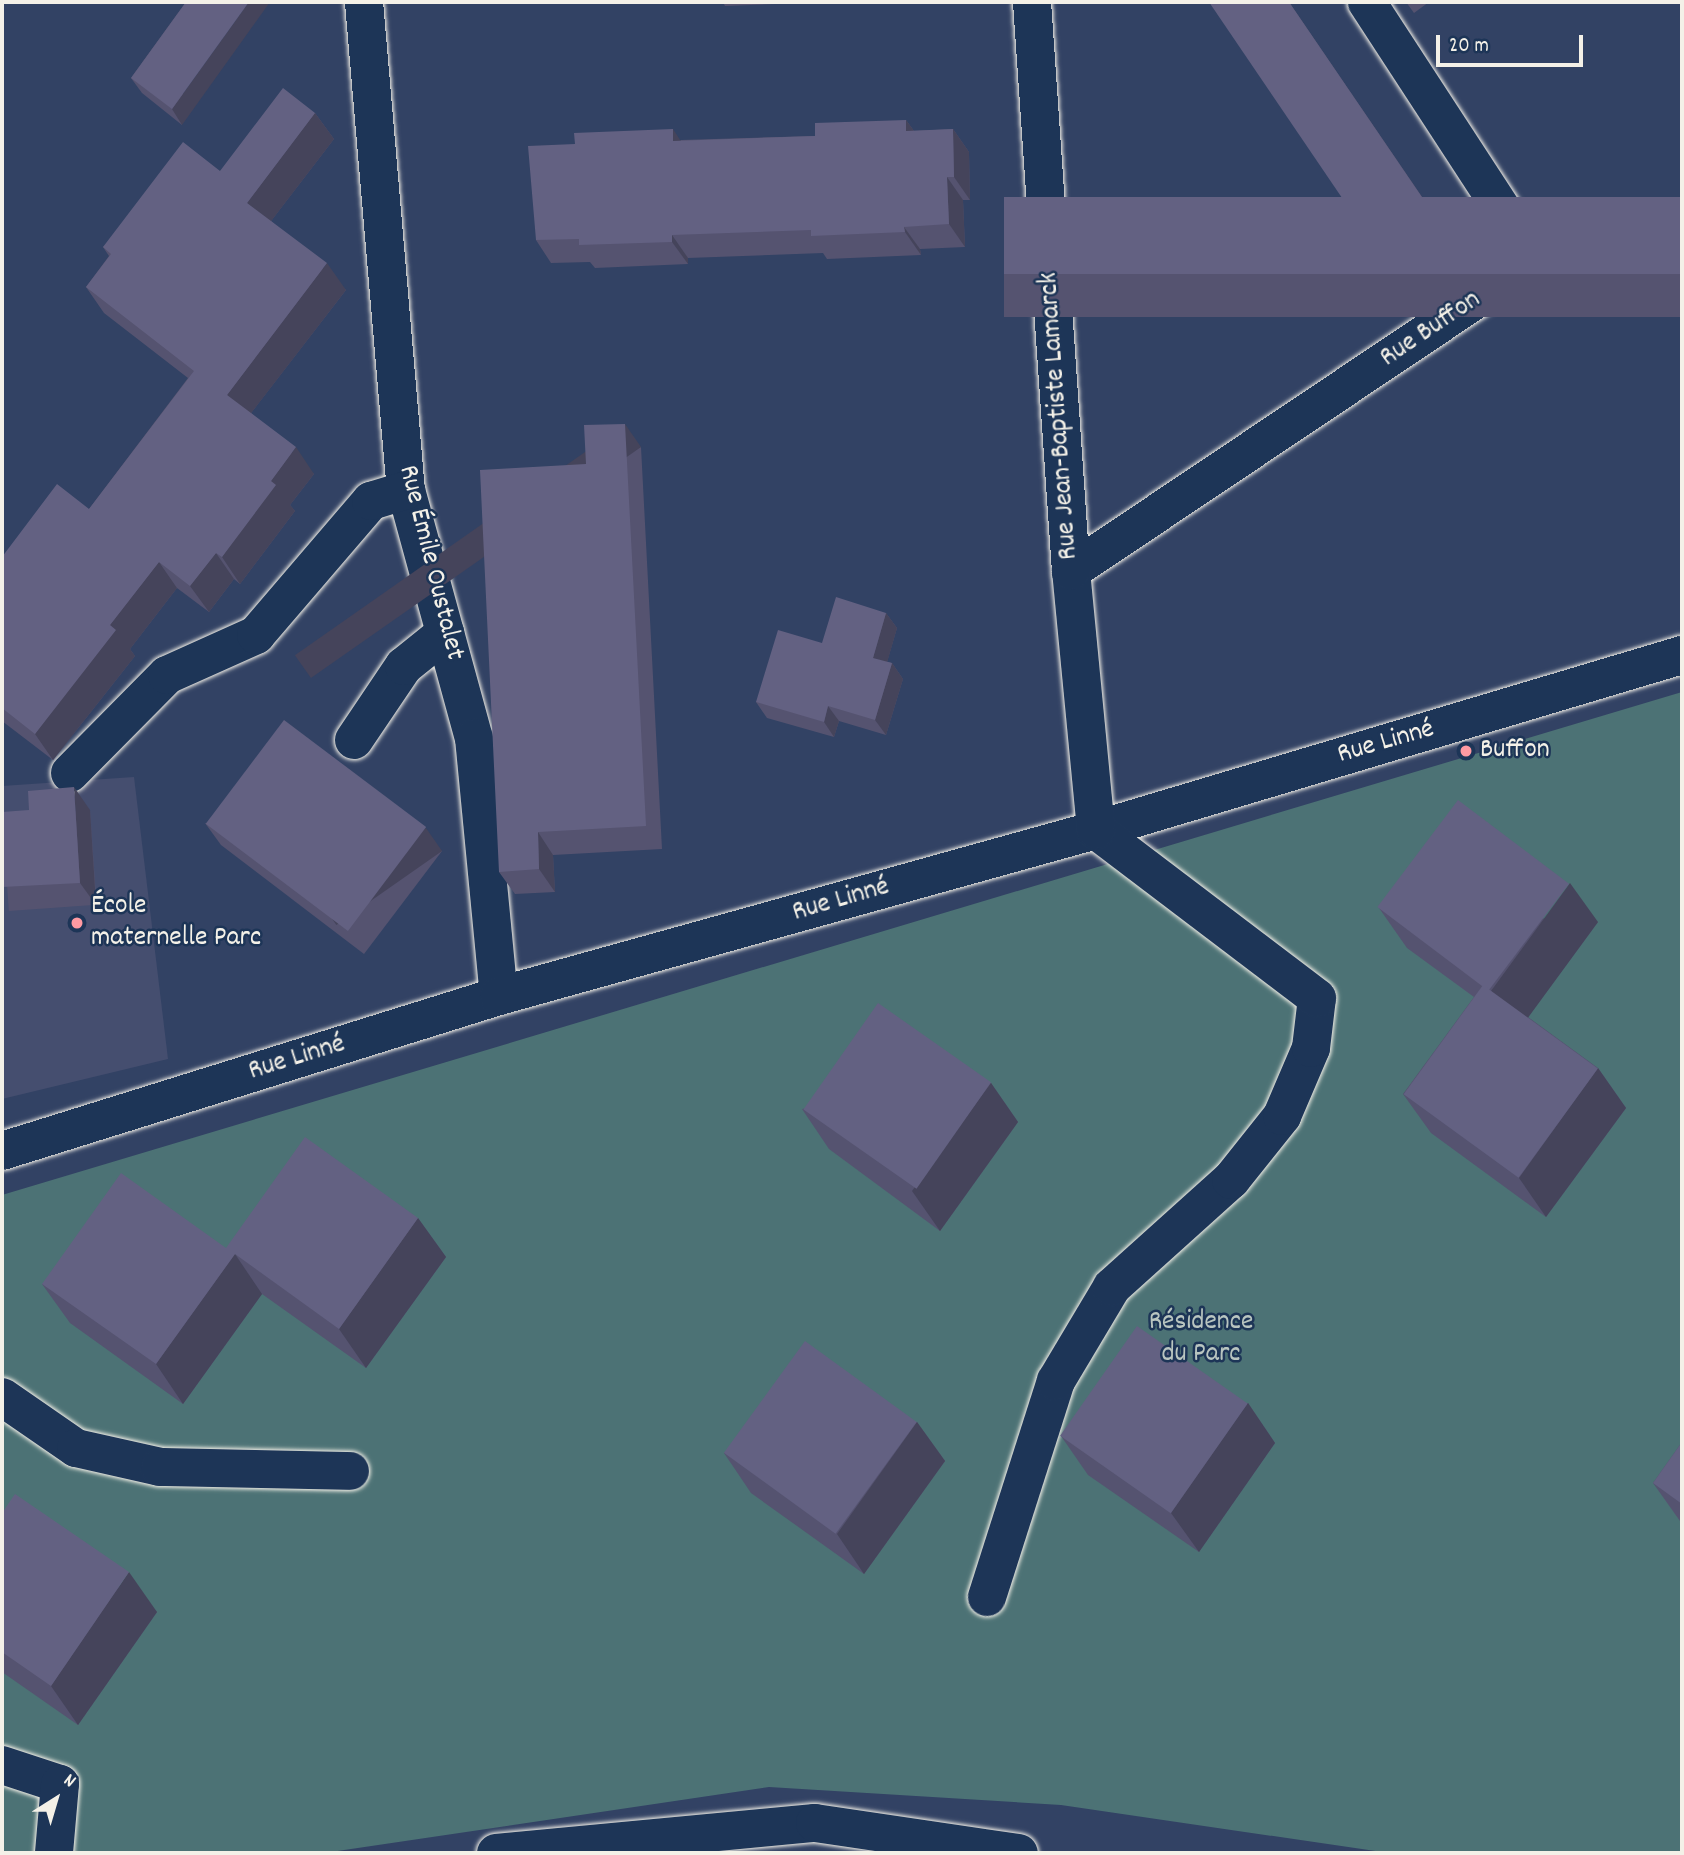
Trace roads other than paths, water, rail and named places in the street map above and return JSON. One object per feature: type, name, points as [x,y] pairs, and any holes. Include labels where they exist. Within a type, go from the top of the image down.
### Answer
[{"type":"street","name":"Rue Émile Oustalet","points":[[364,2],[406,490],[474,738],[499,996]]},
{"type":"street","name":"Rue Jean-Baptiste Lamarck","points":[[1032,2],[1070,571],[1096,830]]},
{"type":"street","name":"Rue Buffon","points":[[1070,571],[1535,260],[1367,2]]},
{"type":"street","points":[[70,773],[167,675],[256,635],[371,501],[406,490]]},
{"type":"street","points":[[354,740],[404,666],[445,633]]},
{"type":"street","name":"Rue Linné","points":[[2,1151],[499,996],[1096,830],[1682,655]]},
{"type":"street","points":[[986,1597],[1056,1381],[1112,1287],[1231,1180],[1282,1116],[1311,1048],[1317,998],[1096,830]]},
{"type":"street","points":[[2,1397],[76,1448],[160,1468],[350,1471]]},
{"type":"street","points":[[2,1765],[60,1784],[54,1853]]},
{"type":"street","points":[[508,1852],[815,1823],[1018,1853]]},
{"type":"place","name":"Buffon","points":[[1466,751]]},
{"type":"place","name":"École maternelle Parc","points":[[77,923]]},
{"type":"park label","name":"Résidence du Parc","points":[[1201,1339]]}]
